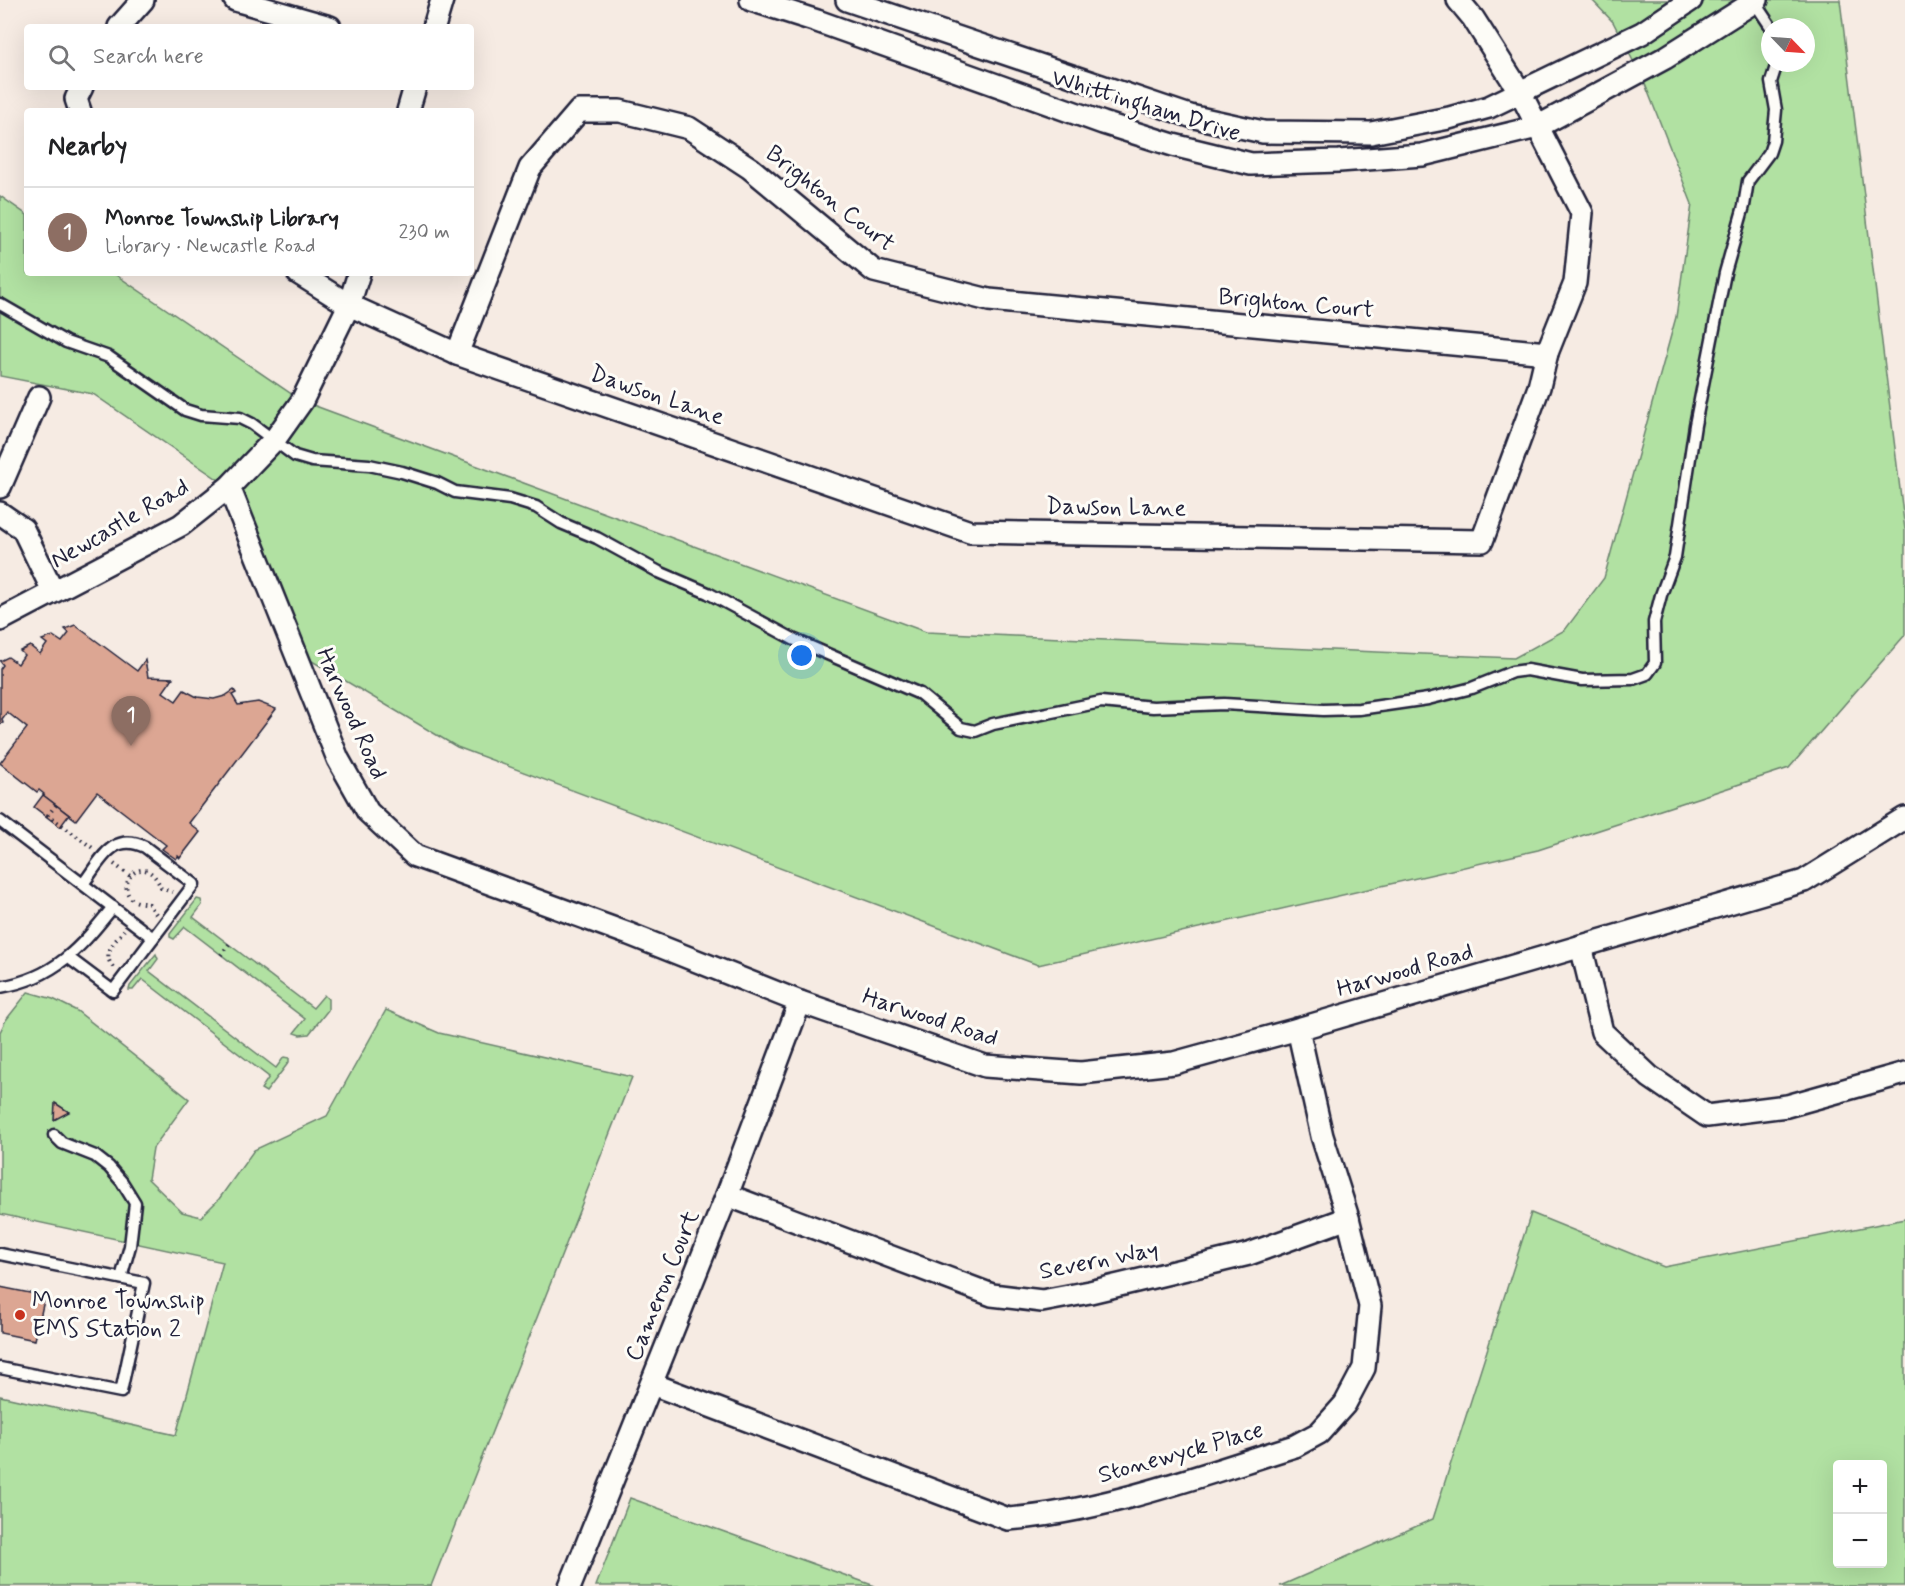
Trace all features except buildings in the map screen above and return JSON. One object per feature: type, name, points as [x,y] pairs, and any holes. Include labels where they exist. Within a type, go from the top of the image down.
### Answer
[{"type":"street","points":[[122,24],[143,0]]},
{"type":"street","points":[[235,0],[319,24]]},
{"type":"street","points":[[435,24],[442,0]]},
{"type":"street","name":"Whittingham Drive","points":[[751,0],[817,21],[1113,126],[1173,145],[1251,164],[1339,162],[1422,155],[1538,127],[1665,58],[1755,1]]},
{"type":"street","name":"Whittingham Drive","points":[[847,0],[1190,116],[1263,132],[1371,133],[1449,118],[1489,107],[1642,33],[1691,0]]},
{"type":"street","name":"Dawson Lane","points":[[303,276],[349,305],[457,354],[970,532],[1482,541],[1539,387],[1547,353],[1575,283],[1582,213],[1520,92],[1473,18],[1458,0]]},
{"type":"street","points":[[79,108],[76,99],[80,90]]},
{"type":"street","points":[[409,108],[414,90]]},
{"type":"street","name":"Brighton Court","points":[[457,354],[530,168],[579,111],[620,111],[689,128],[750,168],[874,271],[966,295],[1001,302],[1547,353]]},
{"type":"street","name":"Newcastle Road","points":[[0,620],[181,525],[229,487],[274,440],[302,401],[349,305],[358,276]]},
{"type":"street","points":[[0,487],[39,398]]},
{"type":"street","name":"Harwood Road","points":[[229,487],[338,759],[368,812],[415,855],[629,934],[800,1002],[985,1066],[1081,1073],[1174,1063],[1804,881],[1905,818]]},
{"type":"street","points":[[0,513],[23,529],[53,591]]},
{"type":"street","points":[[1581,946],[1602,1032],[1650,1077],[1707,1116],[1787,1106],[1905,1073]]},
{"type":"street","name":"Cameron Court","points":[[570,1586],[727,1195],[800,1002]]},
{"type":"street","name":"Stonewyck Place","points":[[652,1384],[1008,1520],[1044,1517],[1122,1498],[1295,1446],[1318,1433],[1345,1404],[1364,1368],[1370,1306],[1348,1218],[1322,1136],[1298,1029]]},
{"type":"street","name":"Severn Way","points":[[727,1195],[992,1295],[1042,1301],[1090,1292],[1250,1254],[1348,1218]]},
{"type":"lane","points":[[1755,1],[1765,18]]},
{"type":"lane","points":[[0,304],[66,342],[109,357],[185,410],[201,415],[240,418],[252,424],[295,456],[312,461],[369,465],[402,472],[437,483],[456,492],[510,499],[536,507],[561,523],[597,538],[659,572],[708,593],[795,640],[920,694],[961,728],[975,731],[993,724],[1101,702],[1170,707],[1224,704],[1323,710],[1359,709],[1428,699],[1472,688],[1512,672],[1527,670],[1582,680],[1633,679],[1647,674],[1655,663],[1653,622],[1660,595],[1676,557],[1695,425],[1725,273],[1744,206],[1748,181],[1769,153],[1776,128],[1776,110],[1771,82],[1775,72]]},
{"type":"lane","points":[[0,821],[153,938]]},
{"type":"lane","points":[[69,958],[113,991],[194,884],[136,843],[126,842],[112,847],[83,884]]},
{"type":"lane","points":[[0,987],[34,978],[69,958],[113,907]]},
{"type":"lane","points":[[54,1134],[62,1143],[94,1156],[109,1167],[135,1203],[134,1225],[121,1278]]},
{"type":"lane","points":[[0,1254],[144,1283],[121,1392],[0,1368]]},
{"type":"path","points":[[56,805],[48,815],[130,876]]},
{"type":"path","points":[[163,924],[149,904],[132,899],[127,884],[130,876],[137,871],[147,870],[156,876],[161,888],[184,897]]},
{"type":"path","points":[[124,975],[111,964],[108,953],[139,912],[143,903]]},
{"type":"path","points":[[221,955],[229,945]]},
{"type":"green space","points":[[1592,0],[1840,0],[1905,530],[1905,635],[1789,768],[1538,850],[1038,965],[457,747],[295,651],[229,487],[93,394],[0,376],[0,196],[24,213],[24,276],[117,276],[302,401],[926,632],[1514,658],[1565,630],[1604,578],[1676,317],[1692,204],[1645,84],[1613,22]]},
{"type":"green space","points":[[197,899],[201,900],[202,905],[193,917],[313,1008],[324,995],[328,999],[328,1010],[309,1034],[294,1033],[305,1019],[185,927],[174,939],[170,937]]},
{"type":"green space","points":[[156,954],[158,959],[149,971],[276,1068],[284,1057],[289,1058],[289,1062],[266,1092],[261,1089],[269,1077],[142,979],[133,990],[129,990]]},
{"type":"green space","points":[[28,992],[53,999],[77,1011],[189,1099],[153,1148],[148,1179],[182,1212],[201,1217],[219,1199],[254,1150],[327,1116],[386,1010],[439,1033],[632,1077],[431,1586],[0,1586],[0,1396],[176,1435],[223,1262],[0,1214],[0,1032],[6,1020]]},
{"type":"green space","points":[[1531,1213],[1664,1267],[1905,1219],[1905,1586],[1280,1586],[1433,1519]]},
{"type":"green space","points":[[630,1498],[875,1586],[596,1586]]},
{"type":"place","name":"Monroe Township Library","points":[[131,746]]},
{"type":"place","name":"Monroe Township EMS Station 2","points":[[20,1315]]}]
